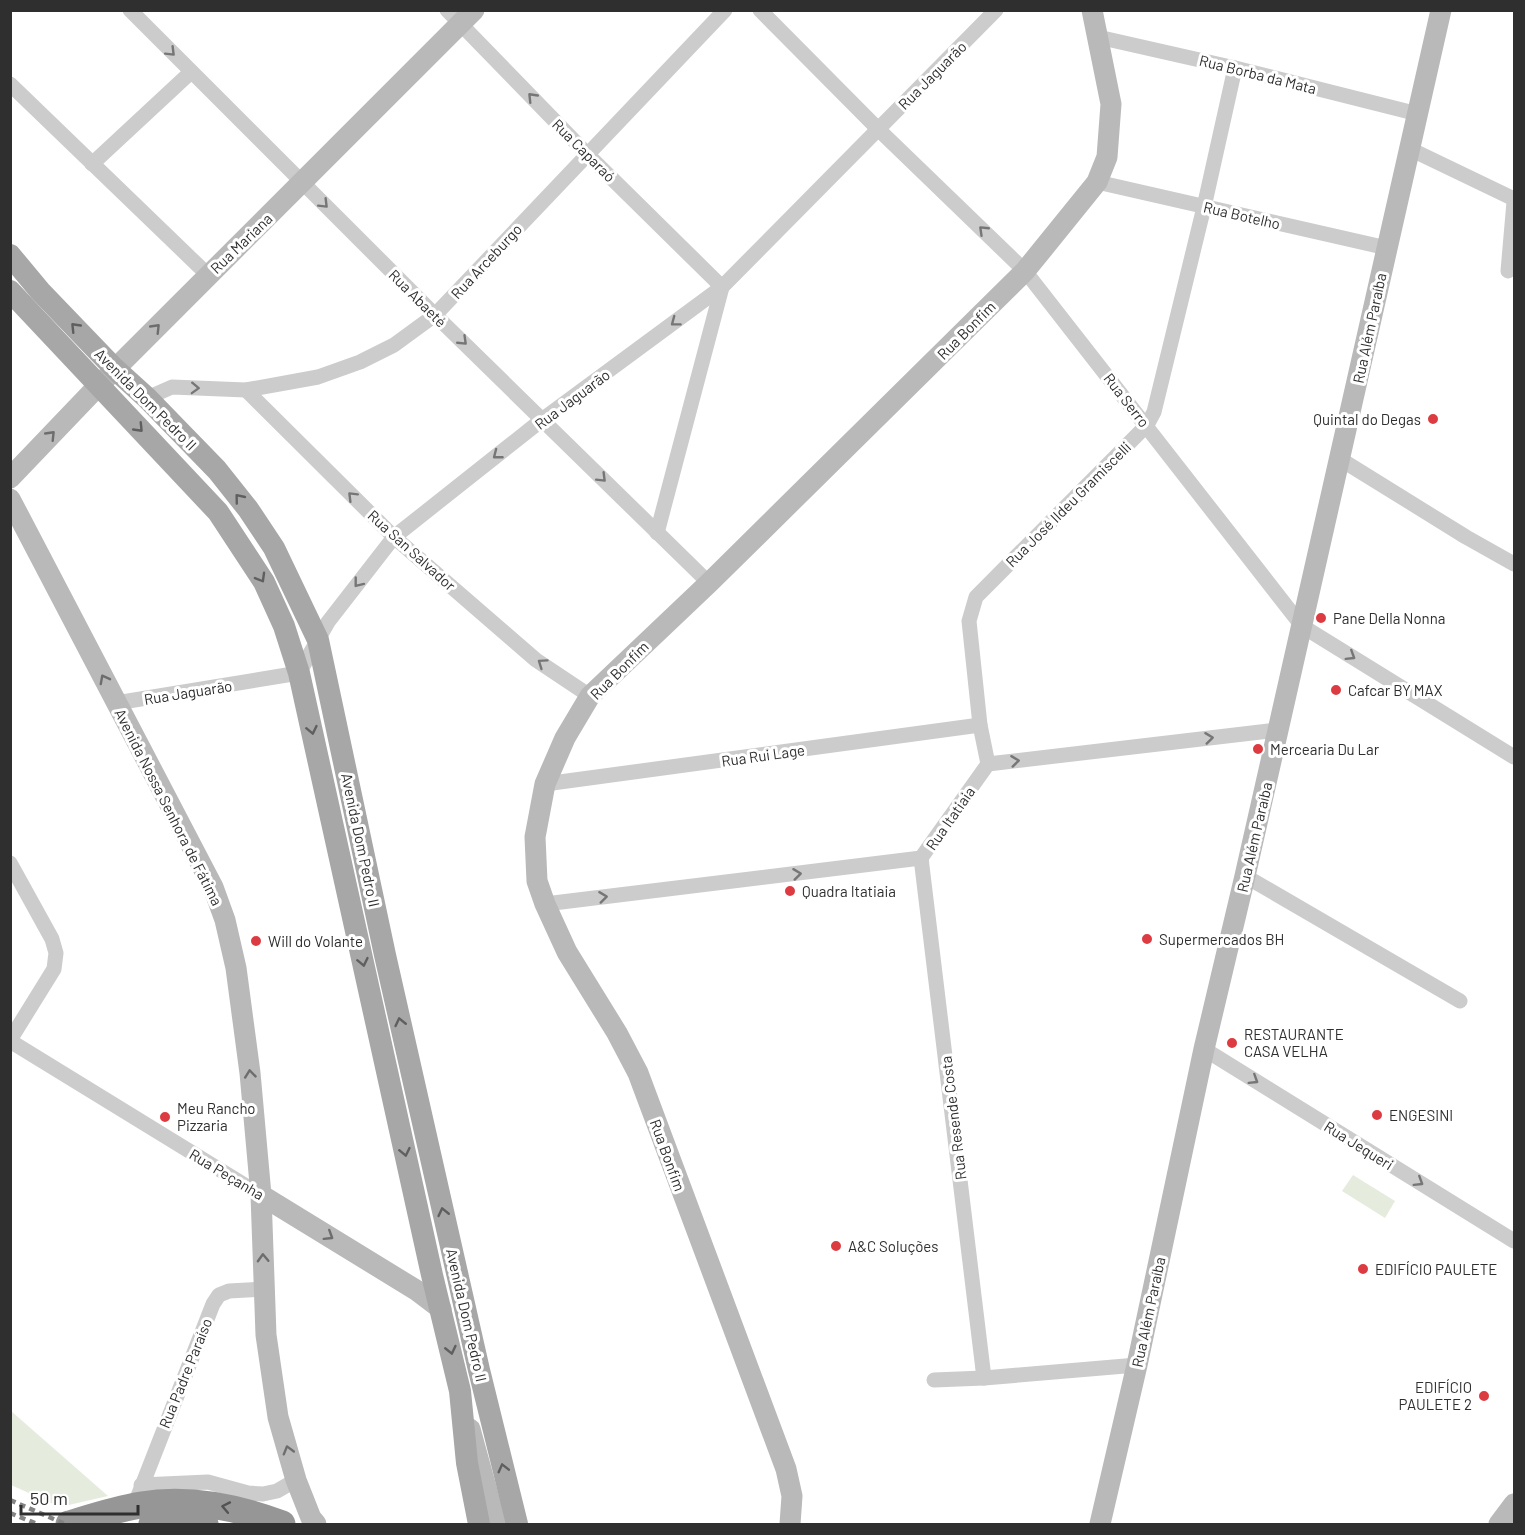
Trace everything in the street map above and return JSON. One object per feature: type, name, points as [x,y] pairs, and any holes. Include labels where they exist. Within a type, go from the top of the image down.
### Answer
[{"type":"highway","points":[[69,1524],[140,1505],[192,1502],[253,1513],[282,1524]]},
{"type":"highway","points":[[152,1524],[177,1522],[205,1524]]},
{"type":"main road","name":"Avenida Dom Pedro II","points":[[10,255],[40,291],[115,369],[147,398],[217,470],[248,509],[274,548],[318,640],[387,966],[479,1370],[517,1524]]},
{"type":"main road","name":"Avenida Dom Pedro II","points":[[10,291],[218,512],[264,582],[285,626],[299,673],[460,1391]]},
{"type":"main road","points":[[460,1391],[467,1463],[479,1524]]},
{"type":"street","name":"Rua Abaeté","points":[[130,10],[435,315],[709,583]]},
{"type":"street","name":"Rua Arceburgo","points":[[147,398],[172,387],[246,390],[318,377],[360,362],[394,345],[435,315],[725,10]]},
{"type":"street","name":"Rua Serro","points":[[760,10],[878,129],[1025,271],[1302,626],[1515,757]]},
{"type":"street","name":"Rua Jaguarão","points":[[116,703],[299,673],[328,622],[394,537],[543,419],[722,287],[996,10]]},
{"type":"street","name":"Rua Bonfim","points":[[790,1524],[792,1496],[786,1469],[638,1073],[617,1032],[567,952],[545,904],[537,880],[535,837],[545,784],[565,738],[590,696],[709,583],[1025,271],[1096,182],[1107,157],[1111,104],[1092,10]]},
{"type":"street","name":"Rua Além Paraíba","points":[[1100,1524],[1137,1365],[1204,1049],[1441,10]]},
{"type":"street","name":"Rua Caparaó","points":[[461,15],[587,154],[722,287]]},
{"type":"street","name":"Rua Mariana","points":[[10,478],[208,275],[303,183],[461,15]]},
{"type":"street","name":"Rua Borba da Mata","points":[[1098,37],[1235,68],[1418,114]]},
{"type":"street","name":"Rua José Ildeu Gramiscelli","points":[[988,764],[980,725],[969,621],[976,597],[1147,425],[1154,412],[1235,68]]},
{"type":"street","points":[[92,164],[191,72]]},
{"type":"street","points":[[10,84],[208,275]]},
{"type":"street","points":[[1410,148],[1515,201],[1508,271]]},
{"type":"street","name":"Rua Botelho","points":[[1096,182],[1387,248]]},
{"type":"street","points":[[657,533],[722,287]]},
{"type":"street","name":"Rua San Salvador","points":[[246,390],[394,537],[536,660],[590,696]]},
{"type":"street","points":[[1340,459],[1515,564]]},
{"type":"street","name":"Avenida Nossa Senhora de Fátima","points":[[10,499],[17,528],[116,703],[213,887],[225,920],[237,980],[250,1073],[261,1195],[266,1335],[278,1417],[296,1480],[311,1518],[316,1524]]},
{"type":"street","name":"Rua Rui Lage","points":[[545,784],[980,725]]},
{"type":"street","points":[[988,764],[1277,730]]},
{"type":"street","name":"Rua Itatiaia","points":[[545,904],[921,858],[988,764]]},
{"type":"street","name":"Rua Resende Costa","points":[[921,858],[984,1378]]},
{"type":"street","points":[[10,863],[52,939],[56,953],[54,969],[10,1040]]},
{"type":"street","points":[[1245,876],[1460,1001]]},
{"type":"street","name":"Rua Peçanha","points":[[10,1040],[416,1290],[441,1309]]},
{"type":"street","name":"Rua Jequeri","points":[[1204,1049],[1515,1241]]},
{"type":"street","name":"Rua Padre Paraíso","points":[[264,1289],[219,1294],[139,1491],[208,1482],[263,1494],[277,1491],[296,1480]]},
{"type":"street","points":[[934,1380],[1137,1365]]},
{"type":"street","name":"Avenida Dom Pedro II","points":[[460,1391],[496,1524]]},
{"type":"street","points":[[1499,1524],[1515,1504]]},
{"type":"shaded area","points":[[1353,1175],[1395,1201],[1385,1218],[1342,1191]]},
{"type":"shaded area","points":[[10,1411],[108,1496],[60,1507],[11,1485]]},
{"type":"railway","points":[[10,1500],[65,1524]]},
{"type":"railway","points":[[10,1513],[37,1524]]},
{"type":"place","name":"Quintal do Degas","points":[[1433,419]]},
{"type":"place","name":"Pane Della Nonna","points":[[1321,618]]},
{"type":"place","name":"Cafcar BY MAX","points":[[1336,690]]},
{"type":"place","name":"Mercearia Du Lar","points":[[1258,749]]},
{"type":"place","name":"Quadra Itatiaia","points":[[790,891]]},
{"type":"place","name":"Supermercados BH","points":[[1147,939]]},
{"type":"place","name":"Will do Volante","points":[[256,941]]},
{"type":"place","name":"RESTAURANTE CASA VELHA","points":[[1232,1043]]},
{"type":"place","name":"ENGESINI","points":[[1377,1115]]},
{"type":"place","name":"Meu Rancho Pizzaria","points":[[165,1117]]},
{"type":"place","name":"A&C Soluções","points":[[836,1246]]},
{"type":"place","name":"EDIFÍCIO PAULETE","points":[[1363,1269]]},
{"type":"place","name":"EDIFÍCIO PAULETE 2","points":[[1484,1396]]}]
